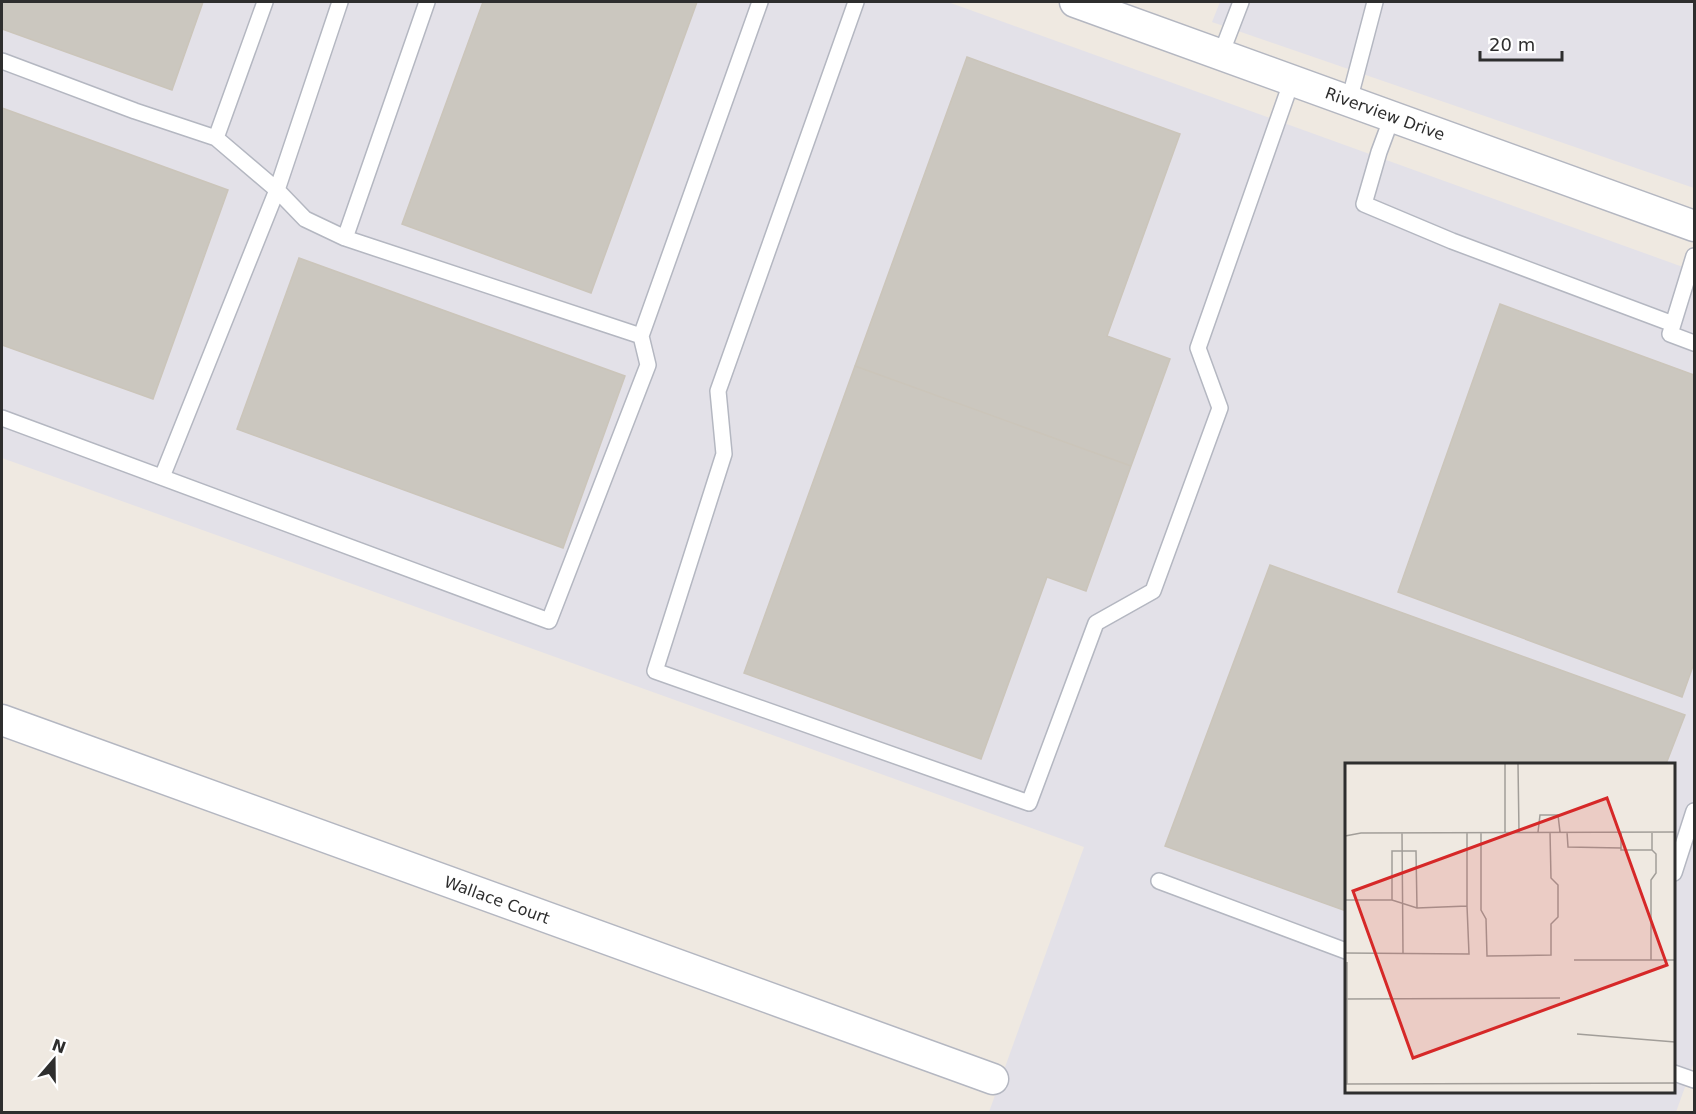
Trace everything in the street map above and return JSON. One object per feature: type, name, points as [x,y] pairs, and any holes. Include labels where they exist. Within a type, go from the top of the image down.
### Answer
[{"type":"street","name":"Riverview Drive","points":[[1075,2],[1107,7],[1221,54],[1695,226]]},
{"type":"street","name":"Wallace Court","points":[[2,720],[993,1079]]},
{"type":"lane","points":[[216,138],[265,2]]},
{"type":"lane","points":[[162,477],[277,190],[339,2]]},
{"type":"lane","points":[[345,238],[427,2]]},
{"type":"lane","points":[[2,418],[549,621],[648,364],[641,336],[760,2]]},
{"type":"lane","points":[[856,2],[718,391],[724,454],[656,671],[1029,803],[1096,623],[1153,591],[1220,408],[1198,348],[1292,80]]},
{"type":"lane","points":[[1221,54],[1241,2]]},
{"type":"lane","points":[[1349,101],[1375,2]]},
{"type":"lane","points":[[2,61],[135,111],[216,138],[277,190],[305,219],[345,238],[641,336]]},
{"type":"lane","points":[[1392,117],[1364,204],[1452,241],[1673,324]]},
{"type":"lane","points":[[1695,256],[1670,334],[1695,343]]},
{"type":"lane","points":[[1675,870],[1695,811]]},
{"type":"lane","points":[[1159,881],[1345,950]]},
{"type":"lane","points":[[1675,1073],[1695,1080]]},
{"type":"shaded area","points":[[2,2],[948,2],[1694,271],[1694,1062],[1676,1112],[989,1112],[1084,847],[2,458]]},
{"type":"shaded area","points":[[1220,2],[1694,2],[1694,188],[1212,22]]},
{"type":"building","points":[[2,2],[203,2],[172,90],[2,29]]},
{"type":"building","points":[[483,2],[697,2],[591,293],[402,224]]},
{"type":"building","points":[[967,57],[1180,134],[1107,336],[1170,359],[1131,466],[855,366]]},
{"type":"building","points":[[2,108],[228,190],[153,399],[2,345]]},
{"type":"building","points":[[299,258],[625,376],[563,548],[237,429]]},
{"type":"building","points":[[1500,304],[1694,375],[1694,663],[1682,697],[1398,592]]},
{"type":"building","points":[[855,366],[1131,466],[1086,591],[1047,577],[981,759],[744,673]]},
{"type":"building","points":[[1270,565],[1685,715],[1666,763],[1345,763],[1345,911],[1165,846]]}]
